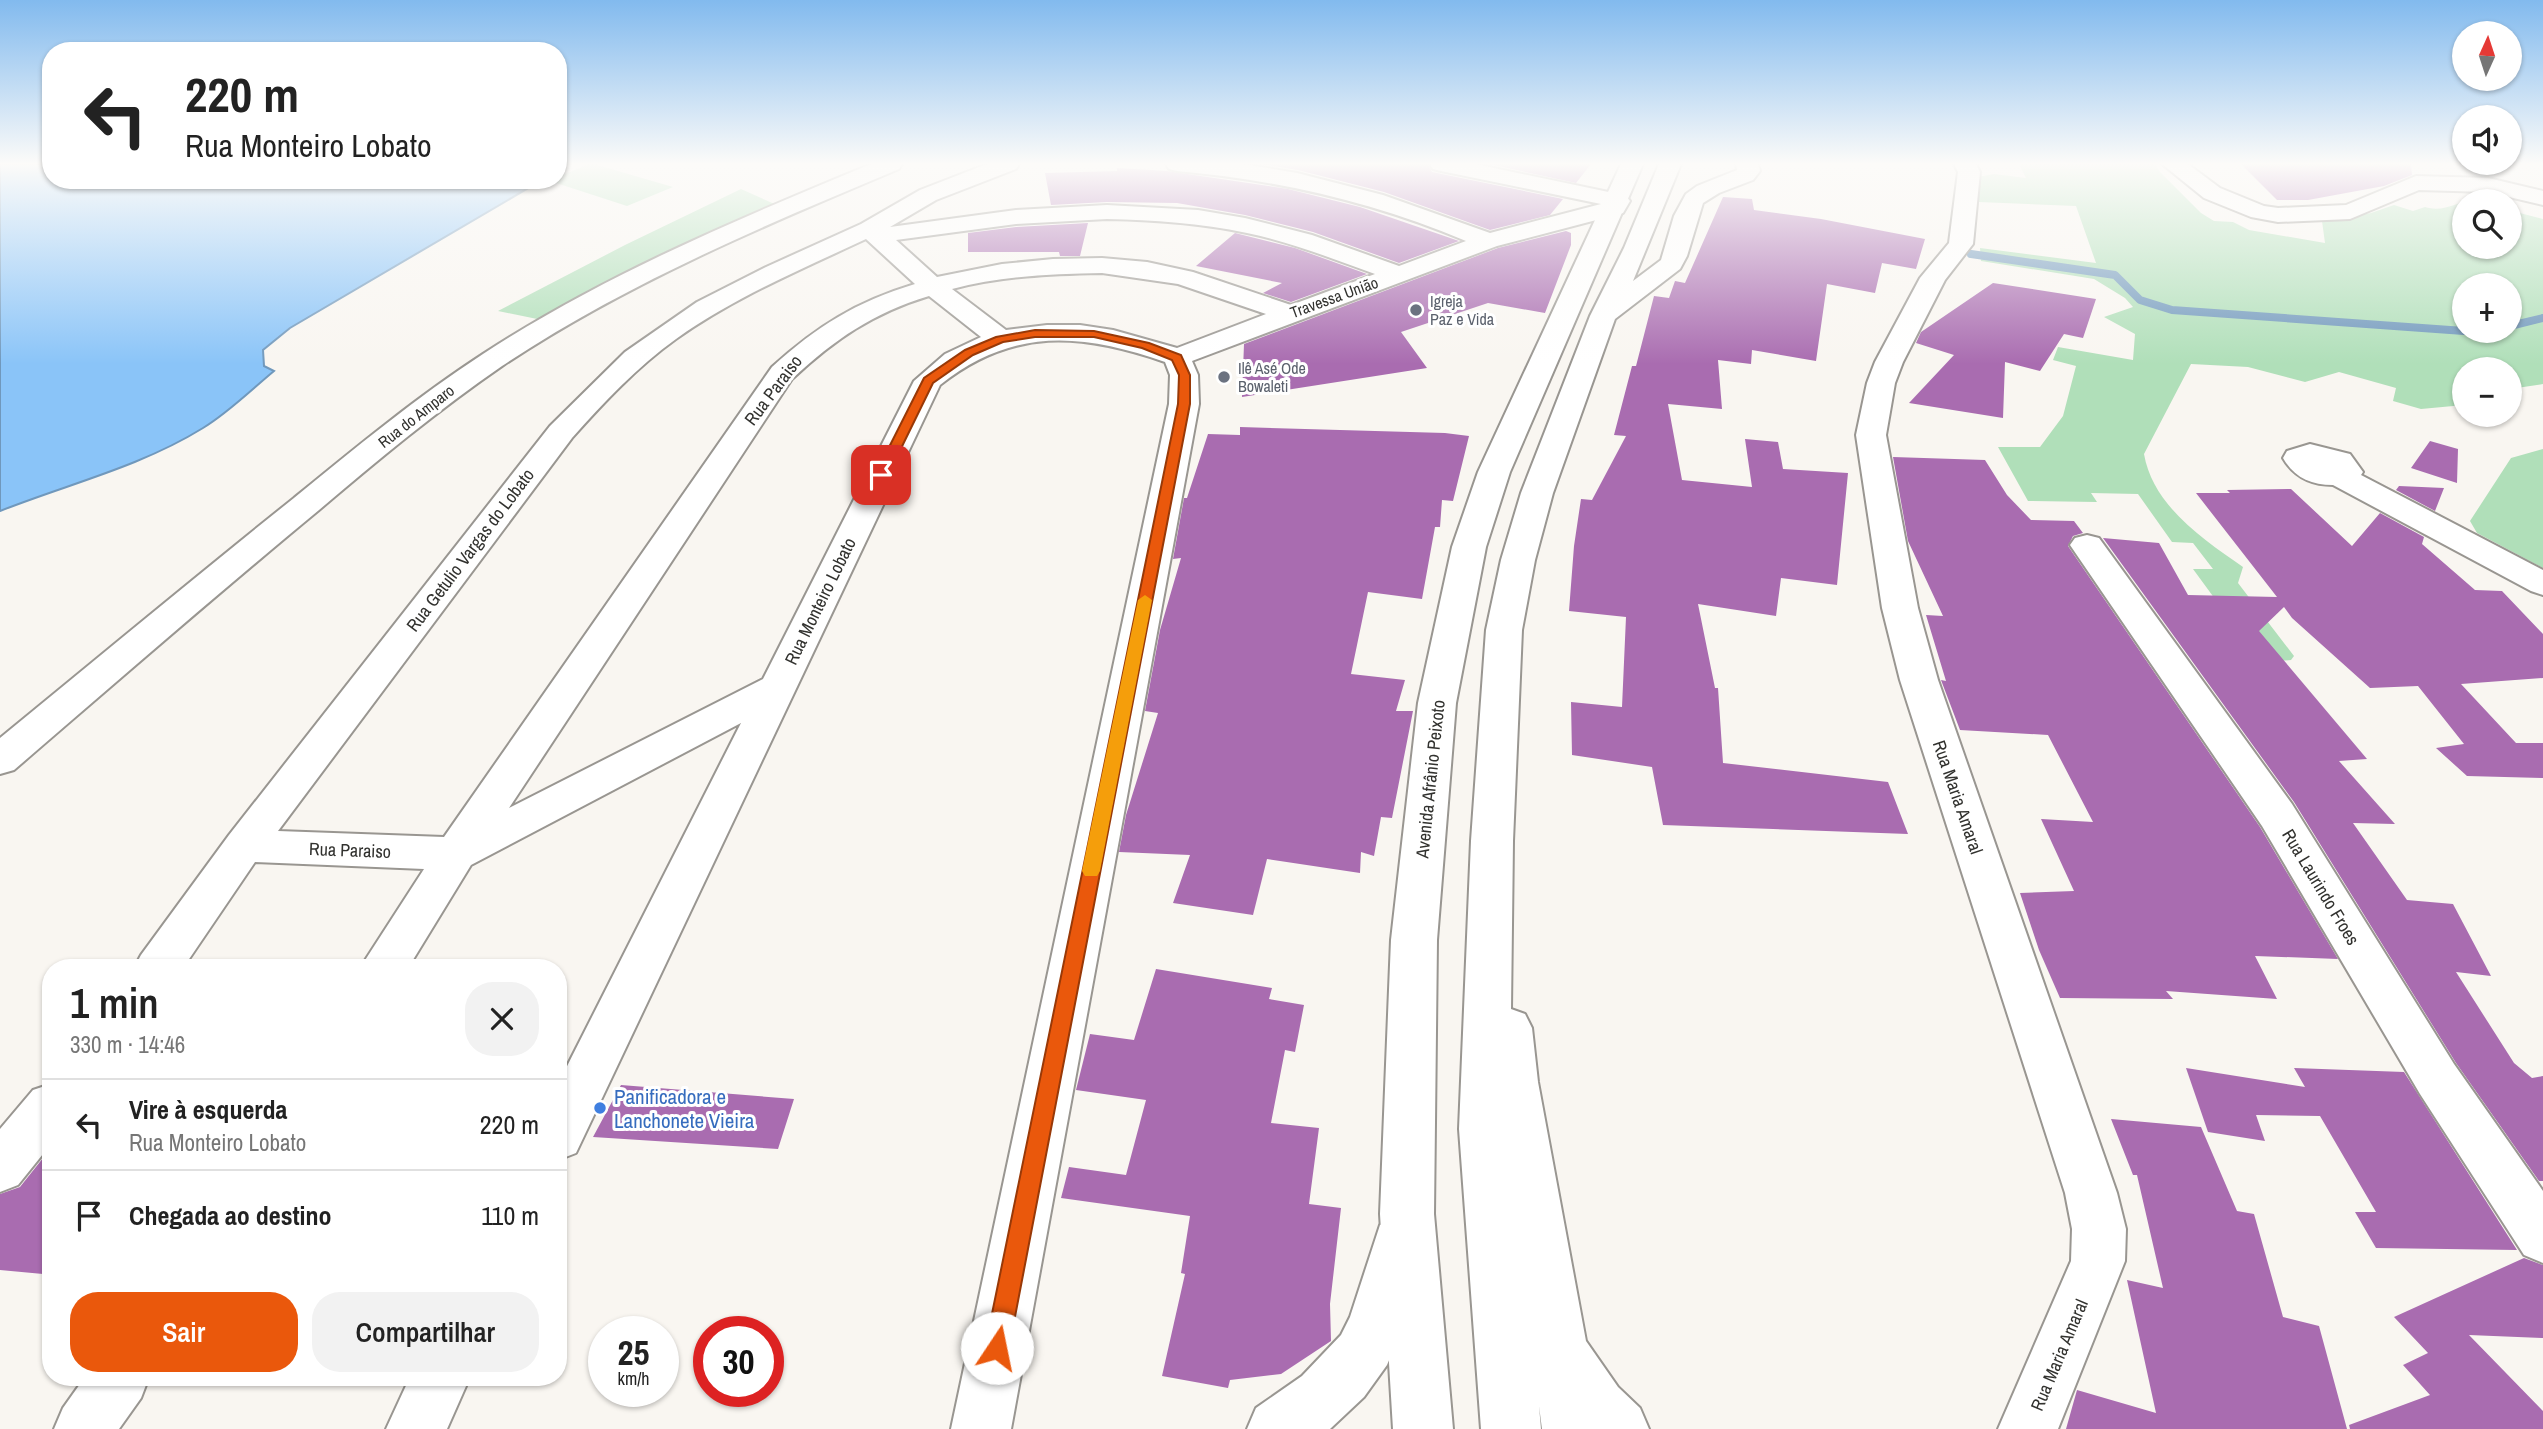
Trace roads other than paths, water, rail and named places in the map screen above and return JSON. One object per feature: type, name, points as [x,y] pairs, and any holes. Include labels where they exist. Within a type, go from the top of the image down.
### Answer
[{"type":"street","name":"Rua do Amparo","points":[[0,760],[287,519],[457,384],[567,315],[672,258],[736,231]]},
{"type":"street","points":[[876,231],[873,233],[932,286],[1000,339]]},
{"type":"street","name":"Rua Getulio Vargas do Lobato","points":[[163,959],[244,846],[561,432],[600,388],[633,359],[715,302],[873,233],[891,231]]},
{"type":"street","name":"Rua Getulio Vargas do Lobato","points":[[1268,231],[1398,274]]},
{"type":"street","points":[[1464,231],[1488,241]]},
{"type":"street","name":"Travessa União","points":[[1177,357],[1512,231]]},
{"type":"street","name":"Avenida Afrânio Peixoto","points":[[1423,1429],[1407,1214],[1414,940],[1437,702],[1469,547],[1494,472],[1593,231]]},
{"type":"street","points":[[1511,1429],[1484,1129],[1492,841],[1504,630],[1518,560],[1537,493],[1603,316],[1643,231]]},
{"type":"street","points":[[1603,316],[1671,264],[1677,255],[1683,231]]},
{"type":"street","name":"Rua Maria Amaral","points":[[1962,231],[1961,244],[1933,278],[1884,372],[1871,435],[1900,608],[1919,680],[2091,1193],[2099,1229],[2098,1261],[2028,1429]]},
{"type":"street","name":"Rua Paraiso","points":[[456,855],[787,367],[823,334],[846,320],[932,286],[1024,268],[1082,265],[1145,269],[1196,279],[1289,314]]},
{"type":"street","name":"Rua Monteiro Lobato","points":[[567,1119],[928,381],[969,352],[1000,339],[1035,333],[1094,334],[1145,345],[1177,357]]},
{"type":"street","points":[[981,1429],[1184,404],[1184,375],[1177,357]]},
{"type":"street","points":[[2339,476],[2543,584]]},
{"type":"street","name":"Rua Laurindo Froes","points":[[2087,545],[2277,815],[2437,1079],[2543,1237]]},
{"type":"street","name":"Rua Paraiso","points":[[244,846],[456,855],[777,688]]},
{"type":"street","points":[[1492,841],[1513,1082],[1572,1429]]},
{"type":"street","points":[[389,959],[456,855]]},
{"type":"street","points":[[0,1168],[42,1117]]},
{"type":"street","points":[[1277,1429],[1325,1395],[1362,1354],[1383,1302],[1407,1214]]},
{"type":"street","points":[[1559,1352],[1597,1408],[1619,1429]]},
{"type":"street","points":[[84,1429],[114,1386]]},
{"type":"street","points":[[416,1429],[437,1386]]},
{"type":"water","points":[[0,231],[456,231],[290,328],[263,350],[264,366],[274,371],[203,428],[154,454],[0,511]]},
{"type":"waterway","points":[[1971,254],[2115,275],[2140,300],[2172,310],[2452,330]]},
{"type":"waterway","points":[[2522,323],[2543,318]]},
{"type":"place","name":"Igreja Paz e Vida","points":[[1416,310]]},
{"type":"place","name":"Ilê Asé Ode Bowaleti","points":[[1224,377]]},
{"type":"place","name":"Panificadora e Lanchonete Vieira","points":[[600,1108]]}]
